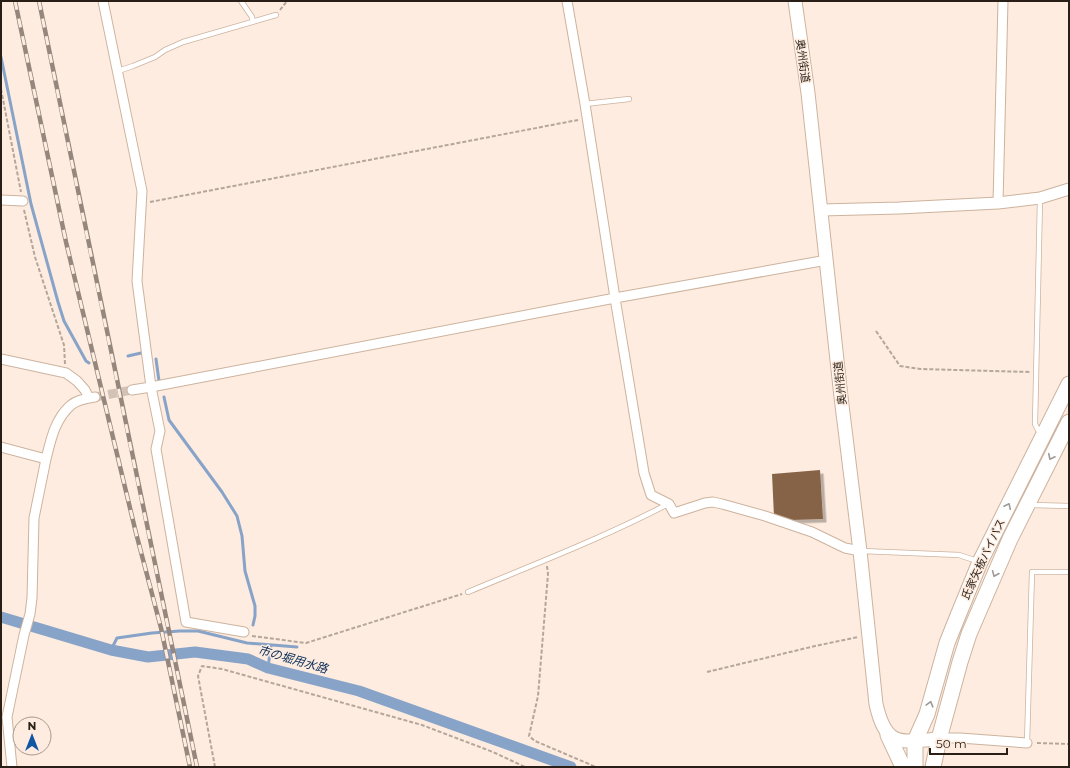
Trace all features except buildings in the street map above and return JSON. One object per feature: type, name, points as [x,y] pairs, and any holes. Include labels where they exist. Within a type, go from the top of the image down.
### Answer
[{"type":"highway","name":"氏家矢板バイパス","points":[[915,741],[927,714],[947,643],[980,562],[1069,384]]},
{"type":"highway","name":"氏家矢板バイパス","points":[[939,739],[969,634],[1007,546],[1069,422]]},
{"type":"highway","points":[[888,735],[904,767]]},
{"type":"highway","points":[[933,767],[939,739]]},
{"type":"highway","points":[[915,741],[915,767]]},
{"type":"main road","name":"奥州街道","points":[[795,1],[807,86],[876,704],[879,716],[888,735]]},
{"type":"main road","points":[[888,735],[899,741],[939,739]]},
{"type":"street","points":[[103,1],[142,191],[137,281],[151,387],[160,431],[156,449],[186,622],[244,632]]},
{"type":"street","points":[[567,1],[644,473],[651,495],[669,504],[674,513],[705,503],[714,502],[738,508],[812,532],[845,548],[860,551]]},
{"type":"street","points":[[998,203],[1003,1]]},
{"type":"street","points":[[821,210],[998,203],[1040,198],[1069,189]]},
{"type":"street","points":[[1,200],[23,201]]},
{"type":"street","points":[[132,390],[615,298],[827,260]]},
{"type":"street","points":[[1,360],[66,373],[92,398],[80,400],[71,404],[57,423],[52,433],[46,459],[34,518],[32,598],[30,614],[24,635],[7,717],[12,767]]},
{"type":"street","points":[[1,447],[46,459]]},
{"type":"street","points":[[939,739],[960,738],[1028,743]]},
{"type":"lane","points":[[241,1],[252,17],[253,22]]},
{"type":"lane","points":[[118,71],[155,57],[165,50],[184,42],[276,15]]},
{"type":"lane","points":[[585,104],[629,100]]},
{"type":"lane","points":[[1040,198],[1035,424],[1038,430],[1044,434]]},
{"type":"lane","points":[[1029,502],[1032,505],[1069,506]]},
{"type":"lane","points":[[468,592],[546,561],[634,522],[669,504]]},
{"type":"lane","points":[[860,551],[959,555],[980,562]]},
{"type":"lane","points":[[1028,743],[1032,572],[1069,572]]},
{"type":"path","points":[[276,15],[287,1]]},
{"type":"path","points":[[1,89],[35,257],[64,345],[66,373]]},
{"type":"path","points":[[142,204],[587,118]]},
{"type":"path","points":[[876,331],[900,366],[920,370],[1035,372]]},
{"type":"path","points":[[546,561],[548,574],[538,696],[529,736],[535,741],[596,767]]},
{"type":"path","points":[[244,632],[247,635],[306,643],[468,592]]},
{"type":"path","points":[[707,672],[815,646],[869,635]]},
{"type":"path","points":[[215,767],[198,676],[202,666],[222,669],[422,725],[493,752],[525,767]]},
{"type":"path","points":[[1028,743],[1069,744]]},
{"type":"waterway","points":[[1,57],[31,204],[58,302],[64,321],[86,361],[89,363]]},
{"type":"waterway","points":[[128,356],[141,353]]},
{"type":"waterway","points":[[156,359],[159,381]]},
{"type":"waterway","points":[[164,397],[169,420],[222,492],[237,516],[242,536],[245,571],[255,606],[253,625]]},
{"type":"waterway","name":"市の堀用水路","points":[[1,617],[111,650],[148,657],[195,652],[248,659],[268,668],[359,691],[571,767]]},
{"type":"waterway","points":[[111,650],[117,638],[180,631],[198,631],[247,643],[297,647]]},
{"type":"waterway","points":[[268,668],[271,645]]},
{"type":"tunnel","points":[[95,397],[132,390]]},
{"type":"railway","points":[[15,1],[66,242],[136,533],[161,628],[190,767]]},
{"type":"railway","points":[[39,1],[197,767]]}]
